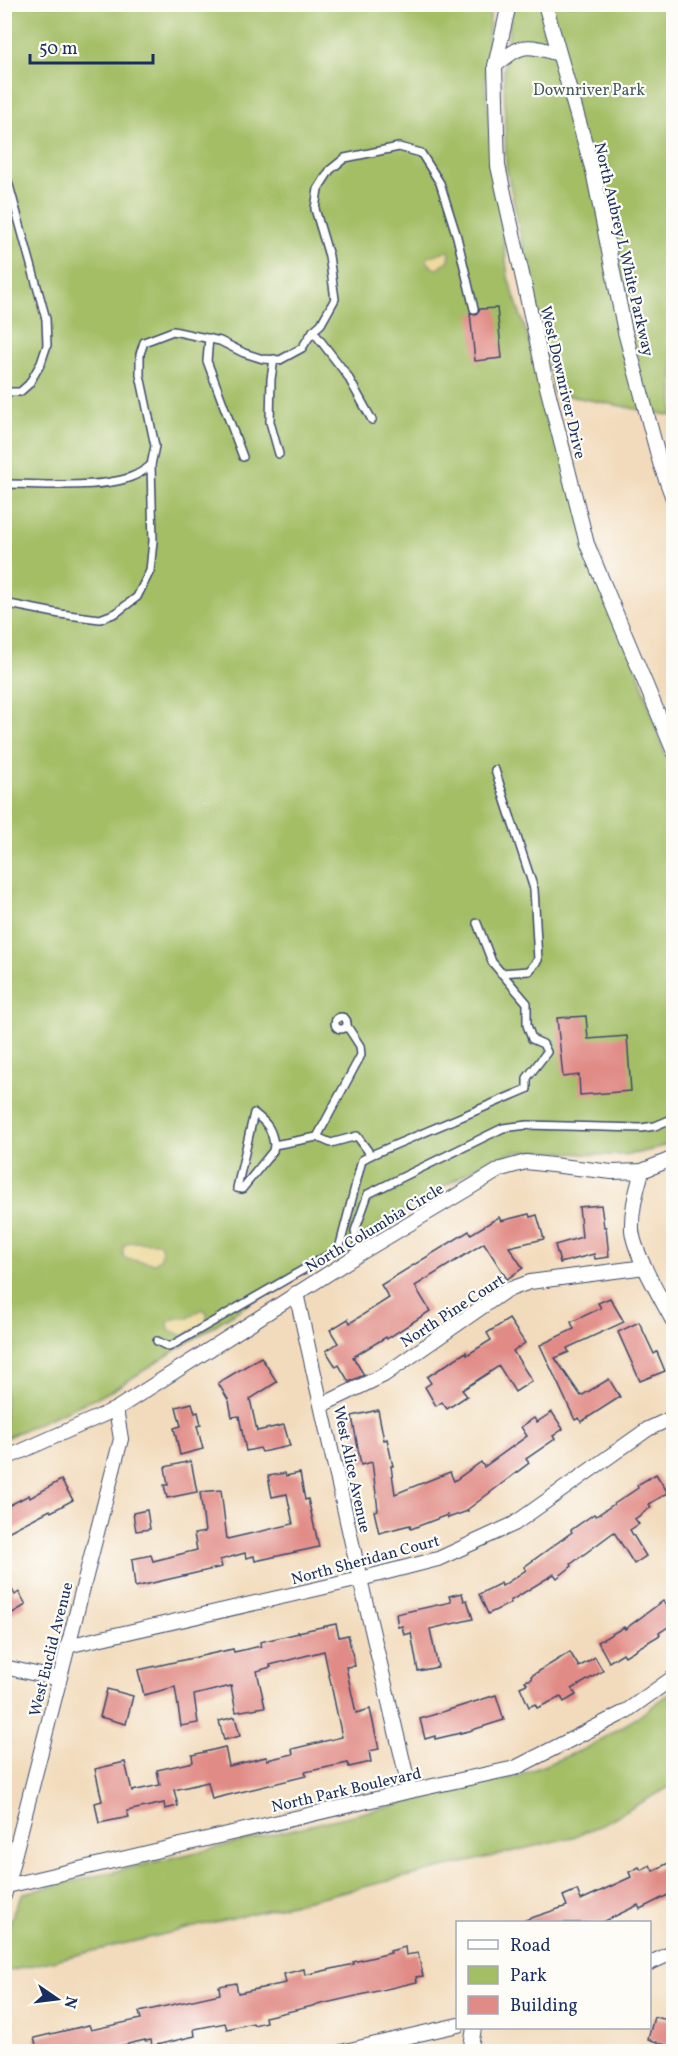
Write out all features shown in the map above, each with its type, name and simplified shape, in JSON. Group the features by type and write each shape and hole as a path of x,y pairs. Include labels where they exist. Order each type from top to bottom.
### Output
{"street":[{"name":"West Downriver Drive","path":"509,4 495,66 498,166 547,387 587,544 674,752"},
{"name":"North Aubrey L White Parkway","path":"544,4 592,171 625,332 660,462 674,501"},
{"path":"495,66 514,50 534,47 559,54"},
{"name":"North Columbia Circle","path":"4,1458 116,1409 296,1293 501,1169 526,1162 612,1172 642,1171 674,1158"},
{"path":"642,1171 634,1201 632,1232 645,1267 674,1323"},
{"name":"North Pine Court","path":"322,1406 384,1375 505,1291 530,1282 645,1267"},
{"name":"West Alice Avenue","path":"296,1293 410,1791"},
{"name":"West Euclid Avenue","path":"6,1891 121,1439 116,1409"},
{"name":"North Sheridan Court","path":"67,1646 438,1559 513,1524 648,1429 674,1417"},
{"path":"4,1667 59,1679"},
{"name":"North Park Boulevard","path":"6,1891 410,1791 515,1768 625,1712 674,1677"},
{"path":"651,1963 674,1952"},
{"path":"341,2052 456,2025"},
{"path":"470,2052 474,2029"}],"lane":[{"path":"4,603 100,619 116,613 137,597 150,571 153,541 151,465 154,446 140,375 140,354 144,342 173,331 220,341 244,353 280,360 302,348 313,331 321,324 334,299 329,256 315,208 318,189 330,170 345,158 399,147 421,153 440,183 457,237 474,309"},
{"path":"4,167 46,318 47,345 41,363 29,384 20,392 4,392"},
{"path":"313,331 347,375 372,420"},
{"path":"209,339 207,361 243,457"},
{"path":"274,359 270,423 279,454"},
{"path":"4,484 99,483 129,478 151,465"},
{"path":"495,770 534,889 538,927 538,960 529,970 501,973"},
{"path":"157,1341 169,1347 339,1249 362,1160 527,1089 527,1078 547,1052 543,1044 532,1039 528,1025 527,1003 492,962 477,923"},
{"path":"317,1137 361,1055 360,1046 347,1026"},
{"path":"254,1113 267,1122 272,1132 274,1145 273,1151 242,1189 237,1188 254,1113"},
{"path":"359,1254 355,1231 368,1194 502,1128 527,1125 641,1128 656,1126 674,1118"},
{"path":"274,1145 317,1137 331,1143 357,1136 370,1155"}],"green space":[{"path":"5,5 491,5 485,84 508,277 673,778 673,1141 655,1149 636,1153 597,1155 518,1152 483,1163 269,1291 113,1390 5,1438"},
{"name":"Downriver Park","path":"512,5 673,5 673,416 554,393 506,166 504,70"},
{"path":"673,1691 673,1785 599,1826 573,1837 5,1972 8,1931 14,1911 24,1893 518,1776 589,1747 638,1717"}],"sand":[{"path":"445,251 450,252 449,260 438,269 433,268 427,261 428,257"},
{"path":"131,1242 159,1243 162,1248 161,1258 154,1263 126,1259 123,1255 123,1246"},
{"path":"202,1309 207,1312 207,1322 184,1336 169,1330 168,1322 176,1318 188,1318"}],"building":[{"path":"497,308 502,358 475,361 470,313 476,314 480,309"},
{"path":"586,1016 588,1039 627,1036 631,1091 580,1095 579,1075 563,1077 557,1018"},
{"path":"601,1205 609,1257 595,1259 594,1254 560,1263 555,1245 582,1237 579,1207"},
{"path":"529,1214 530,1217 537,1215 544,1239 509,1247 523,1268 507,1279 484,1243 415,1286 430,1311 387,1339 386,1337 353,1357 364,1375 349,1382 339,1365 336,1367 326,1351 338,1343 330,1330 348,1319 350,1323 389,1298 381,1285 469,1231 471,1234 499,1217 501,1221"},
{"path":"610,1298 624,1322 567,1348 569,1352 555,1358 581,1396 609,1379 620,1397 581,1422 579,1418 575,1420 540,1345 574,1329 571,1322 601,1308 598,1303"},
{"path":"509,1319 525,1343 513,1351 532,1381 515,1392 499,1366 462,1390 467,1396 447,1409 442,1402 436,1406 425,1387 431,1383 427,1377 466,1352 467,1355 491,1340 487,1333"},
{"path":"639,1322 654,1354 657,1352 665,1371 640,1381 618,1332"},
{"path":"261,1357 277,1382 250,1399 257,1431 284,1425 290,1446 262,1452 260,1448 246,1451 239,1416 232,1417 229,1401 218,1383"},
{"path":"192,1403 195,1413 198,1412 201,1425 197,1426 203,1449 180,1455 174,1428 181,1426 176,1407"},
{"path":"378,1410 384,1440 387,1439 393,1466 391,1466 395,1494 450,1472 454,1481 481,1462 484,1467 527,1436 521,1427 534,1418 537,1422 552,1412 563,1429 553,1436 555,1439 526,1459 529,1463 468,1511 448,1518 447,1515 411,1529 410,1525 379,1533 374,1511 378,1510 372,1462 361,1465 352,1416"},
{"path":"191,1461 197,1492 167,1498 164,1485 168,1485 165,1467"},
{"path":"285,1473 286,1476 300,1473 305,1500 308,1499 319,1547 255,1561 254,1556 246,1558 245,1553 220,1560 222,1567 135,1587 132,1559 151,1555 153,1561 197,1550 194,1534 205,1532 200,1492 221,1490 227,1539 293,1524 287,1494 272,1497 268,1476"},
{"path":"656,1474 668,1493 649,1504 651,1507 635,1519 639,1524 630,1530 646,1556 634,1564 614,1532 571,1564 572,1566 557,1578 554,1574 510,1601 511,1603 488,1614 479,1594 501,1583 502,1586 526,1570 524,1567 572,1532 571,1530 594,1514 596,1516 638,1488 637,1485"},
{"path":"61,1480 73,1500 4,1534 4,1508 29,1495 30,1498"},
{"path":"147,1510 150,1529 136,1531 133,1513"},
{"path":"4,1575 15,1595 19,1592 26,1605 4,1618"},
{"path":"462,1593 464,1601 467,1600 473,1619 430,1629 438,1667 418,1671 411,1633 404,1635 402,1626 398,1627 396,1614 451,1602 449,1596"},
{"path":"663,1601 674,1616 674,1623 659,1633 660,1635 625,1656 623,1653 609,1662 598,1642 624,1627 625,1629"},
{"path":"336,1624 339,1637 348,1635 355,1666 346,1667 356,1713 370,1709 379,1749 369,1751 371,1762 349,1767 348,1763 305,1772 306,1776 212,1799 208,1782 174,1790 178,1806 165,1809 164,1803 127,1811 129,1817 99,1823 95,1803 102,1801 95,1769 125,1762 132,1791 160,1785 157,1770 193,1762 192,1755 225,1747 229,1766 266,1757 267,1760 293,1754 292,1749 342,1737 324,1651 270,1665 271,1667 257,1671 265,1707 236,1712 231,1686 194,1695 198,1723 181,1726 175,1687 144,1695 138,1670 233,1649 234,1652 261,1646 260,1642"},
{"path":"570,1652 579,1667 595,1657 603,1671 572,1689 576,1695 564,1702 561,1697 537,1708 535,1704 529,1707 520,1687 527,1684 525,1681 532,1679 531,1676"},
{"path":"107,1689 133,1696 126,1724 100,1717"},
{"path":"496,1695 504,1720 469,1731 425,1739 420,1719"},
{"path":"235,1717 240,1736 224,1740 219,1721"},
{"path":"674,1860 674,1892 640,1909 638,1905 605,1921 525,1921 567,1906 563,1896 577,1890 581,1900 631,1877 629,1872 639,1867 641,1870 650,1865 653,1871"},
{"path":"405,1947 406,1955 418,1953 423,1976 416,1977 417,1982 265,2017 266,2022 254,2025 253,2023 227,2029 225,2023 194,2029 195,2036 152,2046 151,2040 145,2040 94,2052 38,2052 34,2038 89,2025 91,2030 141,2019 139,2012 220,1994 219,1986 236,1983 238,1993 286,1983 284,1974 304,1969 305,1975 354,1964 353,1962 391,1953 390,1951"},
{"path":"654,2017 674,2021 674,2048 648,2039"}]}
